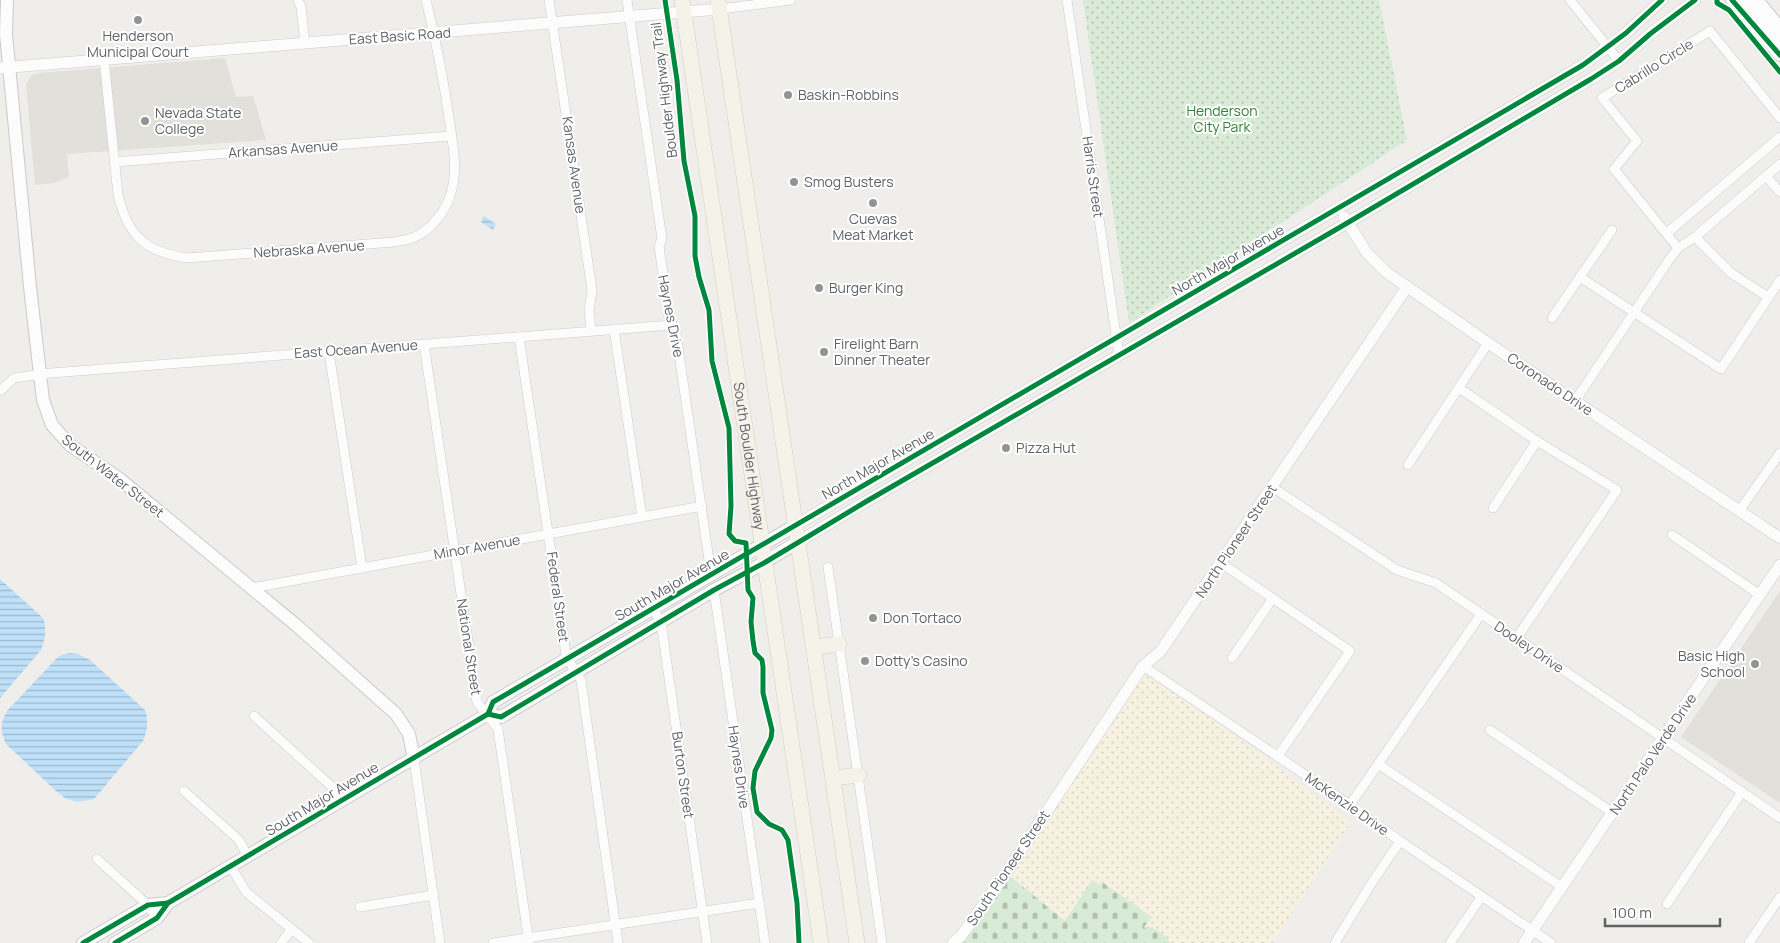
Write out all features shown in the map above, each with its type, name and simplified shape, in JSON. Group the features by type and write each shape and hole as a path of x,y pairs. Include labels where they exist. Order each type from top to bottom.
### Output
{"main road":[{"name":"South Water Street","path":"7,0 5,67 40,374 46,411 52,425 70,445 122,480 252,588 396,714 409,734 414,759"},
{"path":"1732,0 1780,55"},
{"path":"1745,0 1780,41"},
{"path":"1758,1 1780,28"},
{"path":"719,5 857,943"},
{"name":"South Boulder Highway","path":"683,6 821,943"},
{"name":"South Major Avenue","path":"115,943 157,918 168,903 488,714 493,702 796,525"},
{"name":"South Major Avenue","path":"488,714 501,717 798,542"},
{"path":"814,647 839,644"},
{"path":"833,778 859,775"},
{"name":"South Major Avenue","path":"90,941 148,905 168,903"}],"street":[{"path":"298,0 301,7 305,43"},
{"name":"Nebraska Avenue","path":"104,59 114,162 122,210 131,230 141,241 158,252 187,258 394,242 413,238 423,233 436,221 452,192 454,169 444,84 426,0"},
{"name":"Kansas Avenue","path":"549,0 592,290 591,331"},
{"name":"Haynes Drive","path":"627,0 662,239 659,246 669,317 676,333 711,574"},
{"name":"East Basic Road","path":"5,67 630,18 683,6 791,0"},
{"name":"Harris Street","path":"1067,0 1119,355"},
{"path":"1570,0 1619,61"},
{"name":"North Major Avenue","path":"796,525 1583,65 1608,47 1662,0"},
{"path":"1650,34 1681,0"},
{"name":"North Major Avenue","path":"798,542 1347,223 1619,61 1650,34 1695,0"},
{"name":"Cabrillo Circle","path":"1678,248 1614,169 1637,141 1602,98 1710,32 1780,118"},
{"name":"Arkansas Avenue","path":"114,162 451,136"},
{"path":"1667,233 1780,137"},
{"path":"1423,159 1429,174"},
{"path":"1575,401 1678,248 1695,237 1780,164"},
{"path":"1767,177 1780,192"},
{"name":"Coronado Drive","path":"1339,209 1367,253 1386,272 1488,343 1780,538"},
{"path":"1552,318 1612,230"},
{"path":"1695,237 1731,273 1768,297"},
{"path":"1580,277 1720,369 1780,280"},
{"name":"North Pioneer Street","path":"1059,791 1143,666 1160,652 1407,287"},
{"path":"1198,291 1206,304"},
{"path":"1188,297 1196,310"},
{"name":"East Ocean Avenue","path":"0,391 14,378 40,374 672,325"},
{"path":"614,329 642,517"},
{"name":"Federal Street","path":"519,337 568,658 581,680 618,943"},
{"path":"1408,465 1488,343"},
{"name":"National Street","path":"424,344 477,702 498,729 529,940"},
{"path":"329,352 362,568"},
{"path":"1048,378 1056,392"},
{"path":"1459,388 1537,441 1616,490 1516,638"},
{"path":"968,425 975,439"},
{"path":"1493,508 1537,441"},
{"path":"1739,511 1780,453"},
{"name":"Dooley Drive","path":"1272,487 1397,570 1436,583 1780,818"},
{"name":"Minor Avenue","path":"252,588 702,506"},
{"path":"1672,535 1760,595"},
{"path":"1221,563 1350,650 1278,756"},
{"name":"North Palo Verde Drive","path":"1524,943 1780,565"},
{"path":"828,567 882,943"},
{"name":"Haynes Drive","path":"714,590 765,943"},
{"path":"1232,658 1273,598"},
{"name":"Burton Street","path":"653,609 661,622 707,943"},
{"path":"1350,805 1481,614"},
{"name":"McKenzie Drive","path":"1143,666 1551,943"},
{"path":"254,716 331,786 339,802"},
{"path":"1490,730 1613,813"},
{"path":"414,759 440,943"},
{"path":"1378,764 1562,888"},
{"path":"184,791 239,840 248,857"},
{"name":"South Pioneer Street","path":"953,943 961,936 1006,873 1059,791"},
{"path":"1667,904 1742,792"},
{"path":"1335,943 1400,841"},
{"path":"97,859 148,905 157,918"},
{"path":"230,867 246,892 309,943"},
{"path":"360,907 434,895"},
{"path":"1450,943 1482,896"},
{"path":"1749,943 1780,897"},
{"path":"492,943 529,940 615,925 759,904"},
{"path":"281,943 292,930"}],"shaded area":[{"name":"Nevada State College","path":"225,58 236,97 253,96 266,140 67,154 69,177 54,183 35,185 26,84 32,75"},
{"name":"Basic High School","path":"1780,591 1780,803 1681,737"}],"green space":[{"name":"Henderson City Park","path":"1083,0 1379,0 1407,140 1129,323"},
{"path":"1006,873 1065,921 1092,880 1100,885 1102,882 1152,917 1144,927 1147,929 1152,927 1165,936 1170,943 953,943"}],"sand":[{"path":"1143,666 1351,822 1273,943 1170,943 1165,936 1144,927 1151,917 1102,882 1100,885 1092,881 1065,921 1006,873"}],"water":[{"path":"484,216 496,224 493,230 481,222"},
{"path":"0,579 43,618 45,630 41,650 0,698"},
{"path":"78,654 90,660 145,710 147,722 143,741 94,799 77,802 65,798 56,791 6,744 2,727 7,711 56,659 61,655"}],"cycle path":[{"name":"Boulder Highway Trail","path":"665,0 677,80 684,161 695,216 695,256 709,310 712,361 729,428 731,506 729,534 735,541 746,543 748,590 753,598 751,622 753,641 755,653 762,660 763,693 772,730 771,738 755,771 753,788 757,812 769,824 782,830 788,840 797,903 799,943"},
{"path":"115,943 157,918 168,903 488,714 493,702 1583,65 1626,33 1662,0"},
{"path":"488,714 501,717 714,590 764,563 1591,79 1619,61 1650,34 1695,0"},
{"path":"1717,0 1717,3 1729,10 1780,72"},
{"path":"1732,0 1780,55"},
{"path":"83,943 148,905 168,903"}],"place":[{"name":"Henderson Municipal Court","path":"138,20"},
{"name":"Baskin-Robbins","path":"788,95"},
{"name":"Nevada State College","path":"145,121"},
{"name":"Smog Busters","path":"794,182"},
{"name":"Cuevas Meat Market","path":"873,203"},
{"name":"Burger King","path":"819,288"},
{"name":"Firelight Barn Dinner Theater","path":"824,352"},
{"name":"Pizza Hut","path":"1006,448"},
{"name":"Don Tortaco","path":"873,618"},
{"name":"Dotty's Casino","path":"865,661"},
{"name":"Basic High School","path":"1755,664"}]}
